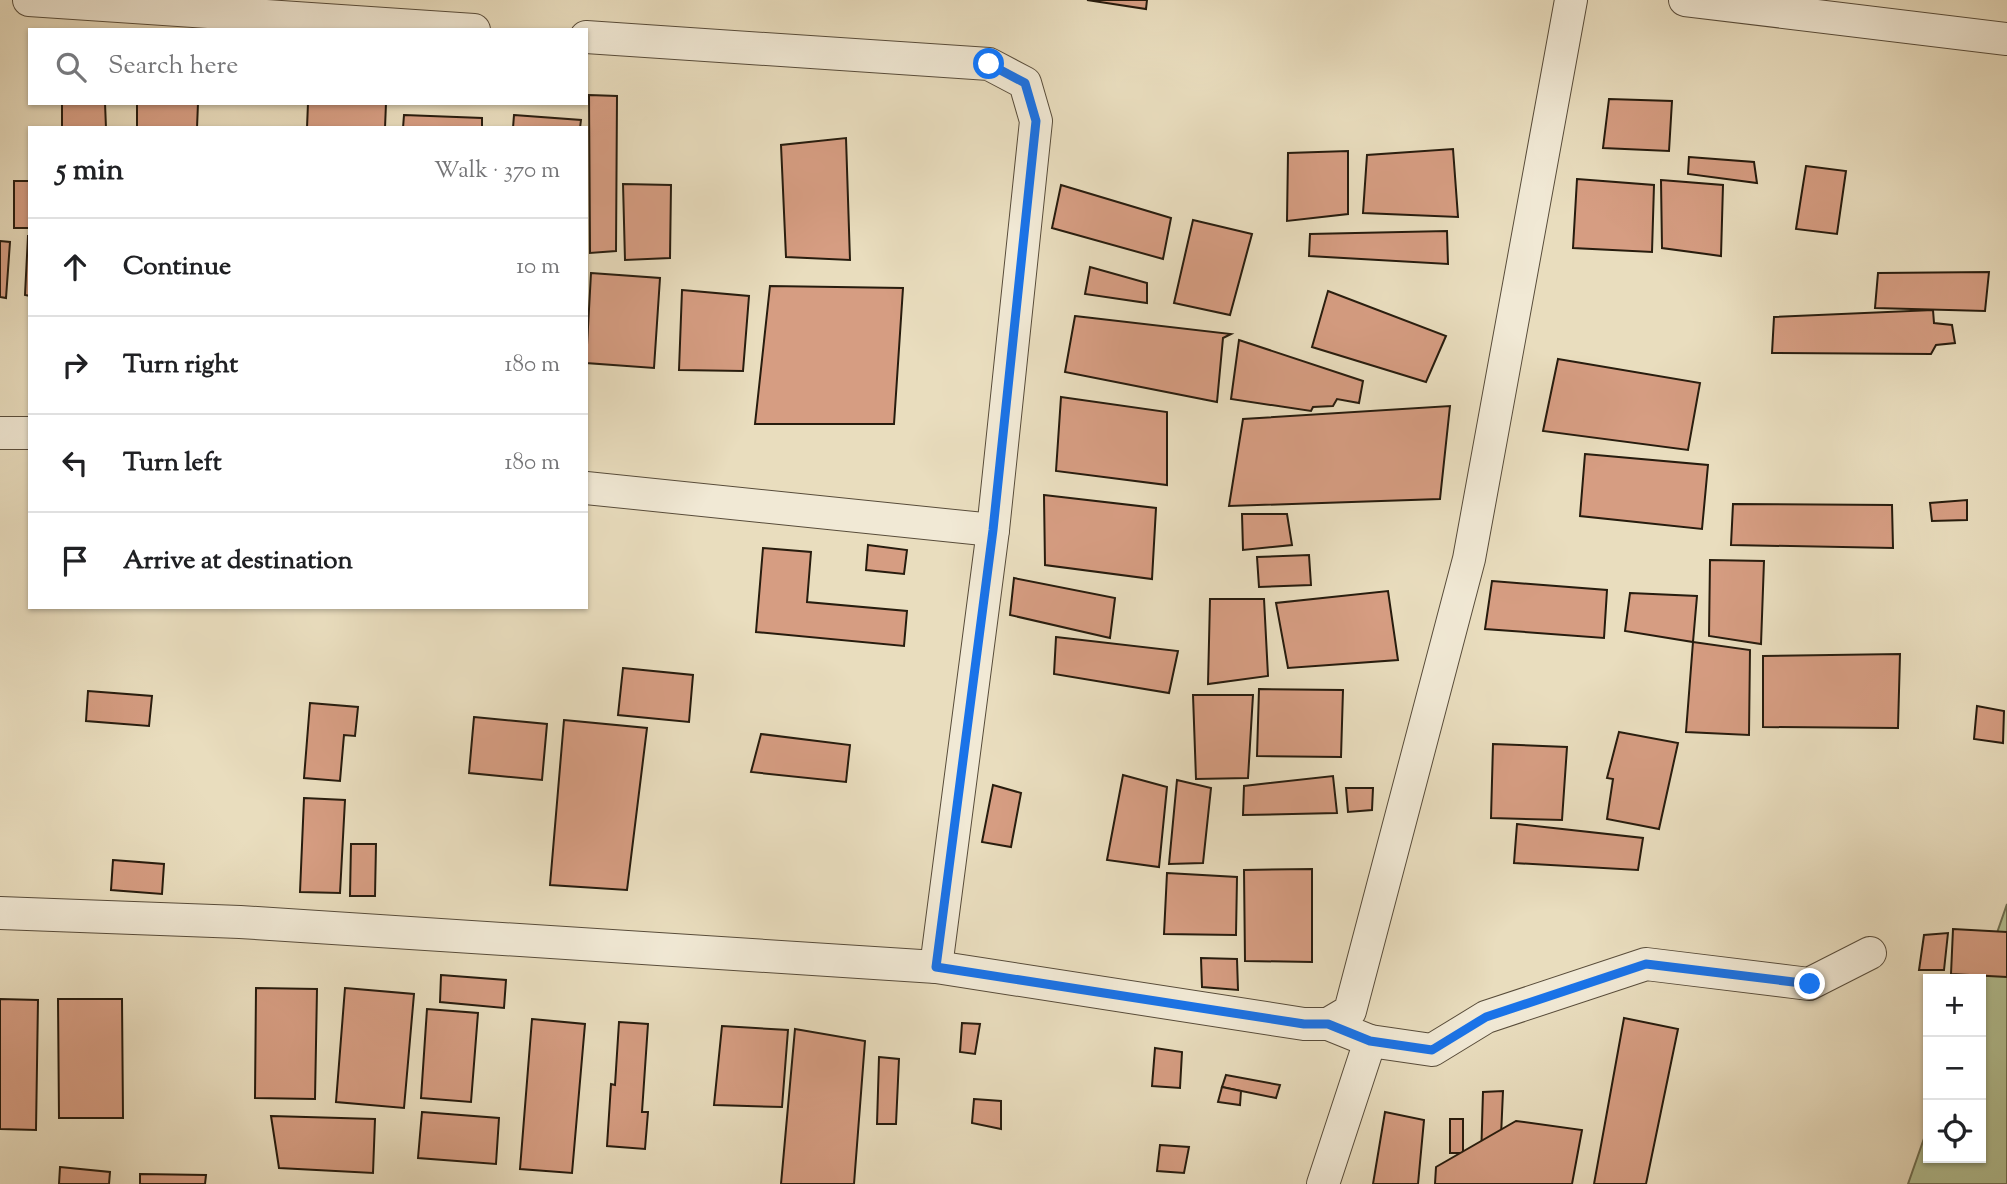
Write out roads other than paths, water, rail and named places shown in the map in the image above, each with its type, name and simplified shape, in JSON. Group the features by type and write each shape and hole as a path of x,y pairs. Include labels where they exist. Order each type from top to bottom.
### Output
{"street":[{"path":"29,0 444,28"},
{"path":"1328,1024 1350,1011 1469,559 1570,0"},
{"path":"1685,0 2007,39"},
{"path":"588,37 989,64 1025,83 1036,121 993,530 936,967"},
{"path":"0,433 28,433"},
{"path":"588,488 993,530"},
{"path":"0,913 240,922 936,967 1304,1024 1328,1024 1370,1041 1432,1050 1486,1017 1646,964 1810,984 1870,953"},
{"path":"1323,1184 1370,1041"}]}
